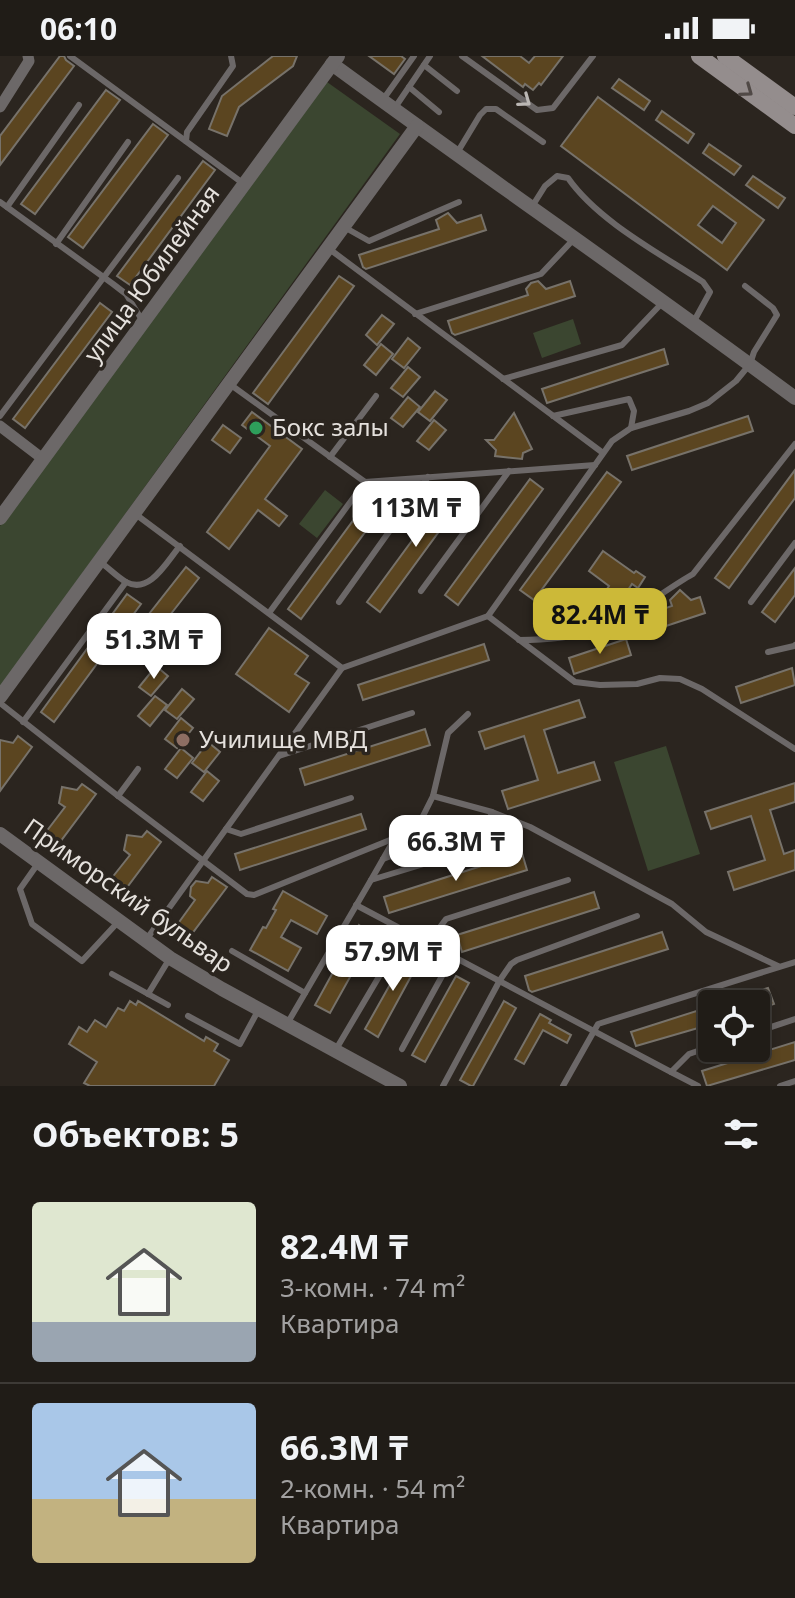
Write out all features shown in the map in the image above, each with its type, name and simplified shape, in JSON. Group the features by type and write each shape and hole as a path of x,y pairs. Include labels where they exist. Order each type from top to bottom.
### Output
{"main road":[{"path":"699,56 795,126"},
{"path":"725,56 795,107"}],"street":[{"path":"0,107 29,61 28,56"},
{"path":"335,60 388,105 795,398"},
{"name":"улица Юбилейная","path":"0,518 335,60"},
{"path":"0,697 417,126"},
{"path":"0,426 43,459"},
{"name":"Приморский бульвар","path":"0,834 170,958 400,1086"}],"lane":[{"path":"70,56 245,185"},
{"path":"186,141 187,132 233,66 231,56"},
{"path":"388,105 414,56"},
{"path":"388,105 409,87 430,56"},
{"path":"462,56 537,110 553,108 593,56"},
{"path":"424,65 457,91"},
{"path":"409,87 439,112"},
{"path":"7,207 79,105"},
{"path":"456,154 486,109 496,109 543,142"},
{"path":"56,244 128,142"},
{"path":"531,208 545,186 557,176 568,178 580,195 604,216 703,282 710,292 693,323"},
{"path":"0,416 178,178"},
{"path":"0,202 126,294 144,323"},
{"path":"344,227 369,241 459,202"},
{"path":"415,314 541,274 576,238"},
{"path":"328,248 603,453"},
{"path":"146,940 342,668 488,616 612,441 631,428 708,403 736,381 750,364 777,315 773,308 745,286"},
{"path":"503,379 622,345 664,301"},
{"path":"229,384 365,482 595,465"},
{"path":"330,457 376,396"},
{"path":"553,416 629,399 634,411 631,428"},
{"path":"519,640 541,640 595,631 693,574 795,444"},
{"path":"421,591 509,471"},
{"path":"339,602 428,477"},
{"path":"269,613 365,482"},
{"path":"134,513 342,668"},
{"path":"751,602 795,543"},
{"path":"99,561 126,582 143,585 180,546"},
{"path":"23,722 126,582"},
{"path":"488,616 575,682 637,684 660,678 680,679 702,689 795,749"},
{"path":"768,652 795,645"},
{"path":"0,703 247,894 254,895 411,830 422,818 433,796 448,733 468,714"},
{"path":"279,756 412,713"},
{"path":"118,796 138,769"},
{"path":"433,796 492,812 530,827 672,904 706,932 778,966"},
{"path":"226,829 241,834 351,798"},
{"path":"383,859 462,830 486,828 492,812"},
{"path":"287,1024 395,838"},
{"path":"371,880 493,843"},
{"path":"39,862 20,889 32,924 82,961 119,921"},
{"path":"428,943 446,919 568,880"},
{"path":"356,905 698,1086"},
{"path":"443,1086 511,964 637,916"},
{"path":"335,1051 406,931"},
{"path":"232,951 305,993"},
{"path":"402,1049 453,956"},
{"path":"148,994 170,958"},
{"path":"563,1086 598,1024 795,962"},
{"path":"112,974 168,1005"},
{"path":"188,1016 240,1044 259,1009"},
{"path":"770,1027 795,1019"},
{"path":"671,1072 689,1054 698,1051"},
{"path":"780,1086 795,1081"}],"green space":[{"path":"327,82 400,134 0,687 0,526"},
{"path":"573,319 581,344 542,358 533,333"},
{"path":"325,490 343,504 317,538 299,524"},
{"path":"666,746 700,854 648,871 614,762"}],"building":[{"path":"60,56 74,66 0,165 0,136"},
{"path":"273,56 297,56 293,66 239,107 227,136 209,129 222,96"},
{"path":"369,56 401,56 405,59 394,74"},
{"path":"482,56 520,56 529,63 535,56 563,56 541,85 539,83 533,90 525,84 523,87"},
{"path":"619,79 650,101 644,110 612,88"},
{"path":"106,90 120,100 35,214 21,204"},
{"path":"598,97 764,220 727,270 561,146","holes":["713,206 736,223 722,243 698,225"]},
{"path":"662,111 694,134 688,143 656,120"},
{"path":"153,124 168,135 83,248 68,237"},
{"path":"709,144 741,166 734,175 703,153"},
{"path":"203,161 215,170 130,285 117,276"},
{"path":"753,176 785,198 778,208 746,185"},
{"path":"448,213 457,223 481,215 486,230 366,269 363,267 359,255 439,229 436,220"},
{"path":"339,276 354,286 268,404 253,393"},
{"path":"538,281 546,289 570,281 575,296 455,335 452,333 448,321 528,295 526,289"},
{"path":"100,303 112,312 25,428 13,419"},
{"path":"382,315 394,324 377,345 366,335"},
{"path":"408,338 420,348 404,368 392,359"},
{"path":"381,344 393,354 376,375 364,365"},
{"path":"664,349 668,364 547,403 542,389"},
{"path":"408,367 420,377 403,397 391,388"},
{"path":"435,391 447,400 430,421 418,412"},
{"path":"408,397 420,407 403,427 391,418"},
{"path":"252,412 302,449 265,499 287,516 279,526 258,510 229,549 207,532 270,446 242,425"},
{"path":"514,413 532,449 523,453 522,459 495,456 496,450 486,440 494,440"},
{"path":"748,416 753,431 632,470 627,456"},
{"path":"434,420 446,430 429,450 417,441"},
{"path":"223,425 241,438 230,453 212,440"},
{"path":"795,470 795,498 729,588 715,578"},
{"path":"607,472 621,482 534,600 520,590"},
{"path":"530,479 543,489 458,605 445,595"},
{"path":"452,486 465,496 380,612 367,602"},
{"path":"374,492 388,501 301,619 288,609"},
{"path":"603,551 645,577 638,588 632,584 618,605 603,595 609,586 589,571"},
{"path":"186,567 199,578 163,624 149,614"},
{"path":"795,568 795,595 775,622 762,612"},
{"path":"680,590 691,600 700,597 705,613 648,632 643,616 672,606 670,600"},
{"path":"127,594 141,604 54,722 41,712"},
{"path":"269,628 308,656 295,674 309,683 289,712 236,674"},
{"path":"626,639 631,655 574,674 569,658"},
{"path":"484,644 489,660 363,700 358,685"},
{"path":"156,666 168,676 151,696 139,687"},
{"path":"792,668 795,685 741,703 736,687"},
{"path":"182,689 194,699 177,719 165,710"},
{"path":"155,696 167,705 150,726 138,716"},
{"path":"579,700 585,717 544,730 558,773 594,762 600,780 508,809 502,791 538,780 524,736 485,749 479,732"},
{"path":"181,718 193,728 177,748 165,739"},
{"path":"425,729 430,745 305,785 300,769"},
{"path":"18,736 32,747 0,791 0,740 13,743"},
{"path":"208,742 220,752 204,772 192,763"},
{"path":"181,748 193,758 177,778 165,769"},
{"path":"207,771 219,781 203,801 191,792"},
{"path":"795,783 795,802 770,810 784,854 795,850 795,870 734,890 728,872 765,860 751,816 711,829 705,812"},
{"path":"82,784 96,794 60,842 46,832 65,807 59,803 62,787 77,790"},
{"path":"361,814 366,829 240,870 235,854"},
{"path":"147,831 161,842 125,890 111,879 130,855 124,850 127,835 142,837"},
{"path":"522,853 527,870 389,913 384,897"},
{"path":"212,877 227,887 191,935 177,925 195,900 190,896 191,887 196,881 208,883"},
{"path":"283,891 327,916 317,934 291,920 281,937 301,948 288,971 250,950 263,927 266,928"},
{"path":"594,892 599,908 462,952 457,935"},
{"path":"359,925 374,934 330,1013 315,1005"},
{"path":"662,932 668,949 532,992 529,990 525,976"},
{"path":"410,949 422,956 378,1037 365,1029"},
{"path":"456,976 469,983 425,1062 412,1055"},
{"path":"130,1001 136,1005 138,1001 204,1041 206,1037 218,1044 214,1051 229,1060 214,1086 90,1086 84,1083 97,1062 69,1044 79,1027 87,1032 95,1020 106,1027 118,1008 124,1011"},
{"path":"504,1001 516,1008 471,1086 460,1080"},
{"path":"698,1010 698,1028 636,1046 631,1032"},
{"path":"540,1014 551,1020 549,1023 571,1035 567,1043 543,1030 524,1064 515,1059"},
{"path":"795,1042 795,1060 707,1086 702,1071 731,1062 770,1062 770,1050"}],"place":[{"name":"Бокс залы","path":"256,428"},
{"name":"Училище МВД","path":"183,740"}]}
